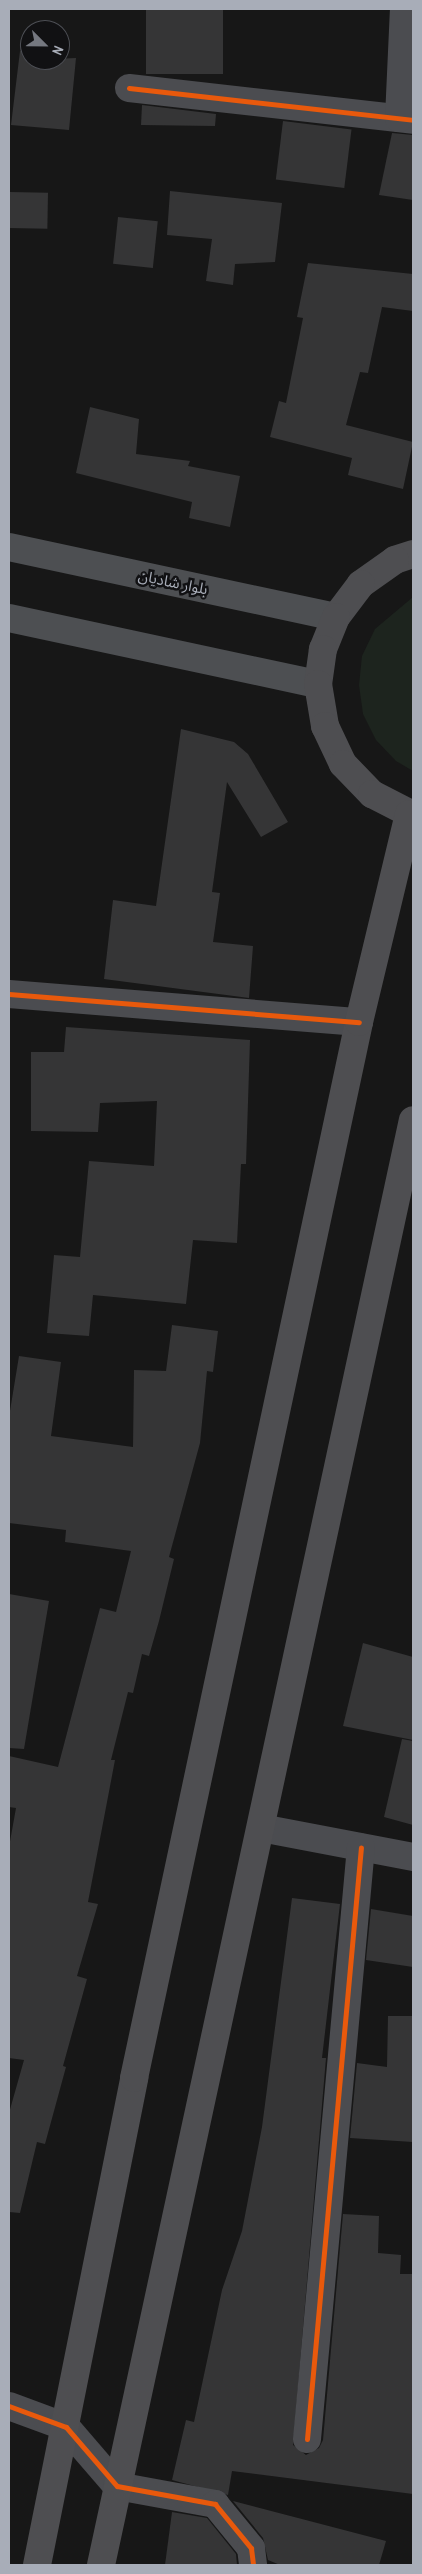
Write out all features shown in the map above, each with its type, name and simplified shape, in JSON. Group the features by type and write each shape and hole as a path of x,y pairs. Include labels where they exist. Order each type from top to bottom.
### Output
{"highway":[{"path":"37,2565 134,2078 359,1022 411,815 372,794 343,764 324,726 318,684 323,649 336,616 362,584 395,560 413,554"},
{"path":"101,2565 413,1120"}],"main road":[{"name":"بلوار شادیان","path":"9,548 336,616"},
{"path":"9,618 318,684"}],"street":[{"path":"129,88 406,119 404,9"},
{"path":"9,994 359,1022"},
{"path":"261,1828 413,1857"},
{"path":"307,2439 361,1847"},
{"path":"9,2406 66,2427 117,2486 216,2504 251,2548 254,2565"}],"shaded area":[{"path":"413,597 413,771 396,761 376,740 363,714 359,685 362,656 375,629"}],"building":[{"path":"146,9 223,9 223,74 146,74"},
{"path":"20,51 20,70 70,70 70,58 76,58 69,130 11,125"},
{"path":"142,105 216,114 215,126 141,125"},
{"path":"283,121 351,129 344,188 276,180"},
{"path":"392,133 413,135 413,200 379,195"},
{"path":"170,191 282,203 275,262 235,264 233,285 206,281 212,239 167,235"},
{"path":"9,192 48,193 47,229 9,228"},
{"path":"118,217 158,221 153,268 113,264"},
{"path":"308,263 413,274 413,311 382,307 368,373 360,372 346,425 413,442 403,489 348,475 352,458 270,437 279,401 286,403 303,318 297,317"},
{"path":"90,407 139,419 136,454 190,461 188,466 240,476 230,527 189,518 192,502 76,473"},
{"path":"181,729 234,742 248,754 288,822 261,837 227,782 212,892 220,893 213,942 253,946 249,998 104,979 113,900 156,906"},
{"path":"66,1027 250,1040 246,1164 241,1164 237,1243 193,1240 186,1304 93,1295 89,1336 47,1333 54,1255 80,1257 89,1161 154,1166 157,1101 100,1103 98,1132 31,1131 31,1052 64,1052"},
{"path":"172,1325 218,1331 213,1372 207,1371 200,1443 169,1557 174,1559 159,1621 149,1656 142,1654 133,1693 128,1692 111,1760 115,1760 88,1902 98,1904 77,1976 87,1979 63,2066 66,2067 45,2144 37,2142 20,2213 9,2212 9,2113 24,2060 9,2058 9,1847 16,1808 9,1807 9,1756 58,1767 100,1608 116,1612 131,1551 65,1542 66,1530 9,1523 9,1417 19,1356 61,1362 51,1436 133,1447 134,1370 166,1371"},
{"path":"9,1594 49,1601 24,1749 9,1748"},
{"path":"363,1643 413,1657 413,1740 343,1726"},
{"path":"402,1739 413,1741 413,1825 384,1817"},
{"path":"292,1898 340,1904 322,2058 326,2058 293,2445 306,2455 319,2448 323,2440 343,2214 379,2216 378,2253 401,2255 400,2274 413,2274 413,2494 232,2471 228,2495 172,2480 186,2420 194,2422 222,2290 242,2231 262,2127"},
{"path":"371,1909 413,1916 413,1967 366,1960"},
{"path":"388,2016 413,2016 413,2142 350,2138 357,2063 387,2067"},
{"path":"233,2501 386,2541 379,2565 280,2565 268,2560 263,2538"},
{"path":"172,2512 207,2518 236,2554 237,2565 165,2565"}],"cycle path":[{"path":"129,88 413,120"},
{"path":"9,994 359,1022"},
{"path":"307,2439 361,1847"},
{"path":"9,2406 66,2427 117,2486 215,2504 251,2548 253,2565"}]}
